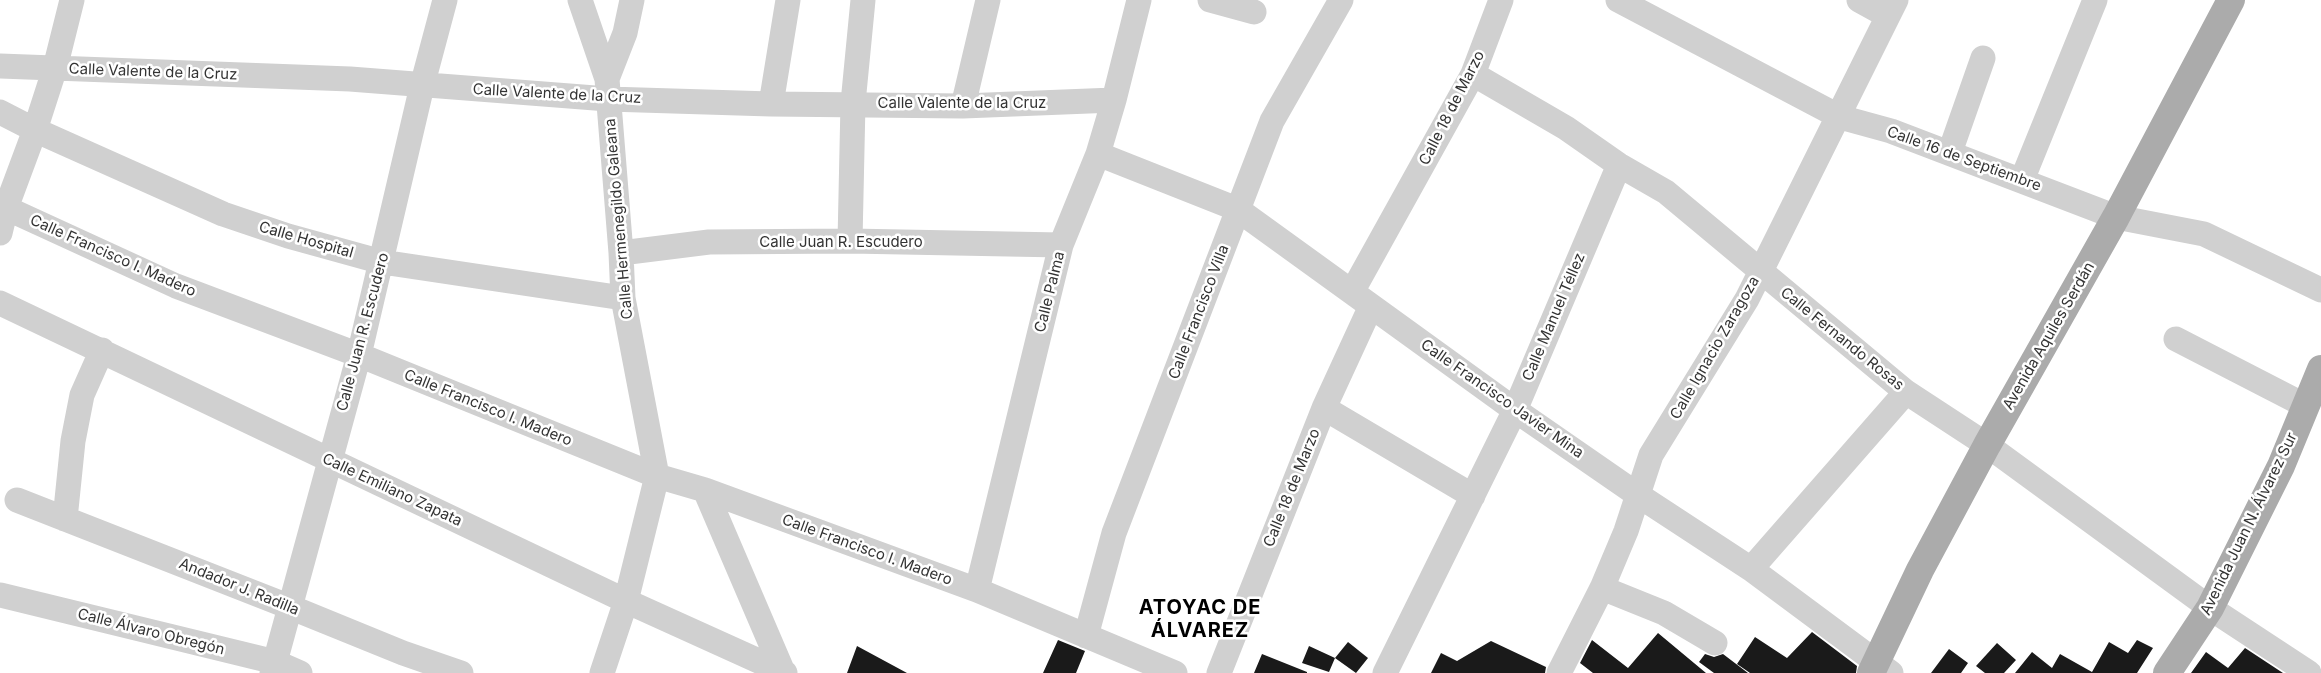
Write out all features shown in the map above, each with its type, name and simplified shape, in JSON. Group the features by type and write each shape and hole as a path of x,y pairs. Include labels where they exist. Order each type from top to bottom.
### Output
{"main road":[{"name":"Avenida Aquiles Serdán","path":"1880,669 1920,570 1987,445 2116,217 2231,0"},
{"name":"Avenida Juan N. Álvarez Sur","path":"2167,673 2210,608 2281,466 2321,369"}],"street":[{"path":"0,233 6,208 35,130 72,0"},
{"name":"Calle Juan R. Escudero","path":"273,668 359,355 422,86 445,0"},
{"name":"Calle Hermenegildo Galeana","path":"580,0 607,89 621,253 622,298 657,476 626,601 602,673"},
{"path":"607,89 625,33 632,0"},
{"path":"771,104 788,0"},
{"path":"850,241 853,104 863,0"},
{"path":"963,106 988,0"},
{"name":"Calle Palma","path":"977,590 1061,246 1098,154 1114,100 1139,0"},
{"path":"1210,0 1254,12"},
{"name":"Calle Francisco Villa","path":"1086,636 1114,533 1237,209 1272,122 1341,0"},
{"name":"Calle 18 de Marzo","path":"1219,673 1324,408 1361,299 1473,74 1501,0"},
{"name":"Calle 16 de Septiembre","path":"1618,0 1840,117 1891,131 1950,152 2116,217 2204,234 2321,290"},
{"path":"1859,0 1892,8"},
{"path":"2022,180 2095,0"},
{"name":"Calle Ignacio Zaragoza","path":"1559,673 1602,588 1638,495 1651,455 1747,299 1840,117 1892,8"},
{"path":"1950,152 1983,58"},
{"name":"Calle Valente de la Cruz","path":"0,66 350,79 422,86 607,89 771,104 963,106 1114,100"},
{"name":"Calle Fernando Rosas","path":"1473,74 1566,128 1619,164 1666,192 1906,392 1987,445 2210,608 2309,673"},
{"name":"Calle Hospital","path":"0,112 35,130 223,214 288,236 382,262 622,298"},
{"name":"Calle Francisco Javier Mina","path":"1098,154 1237,209 1515,410 1638,495 1751,569 1880,669"},
{"name":"Calle Manuel Téllez","path":"1385,673 1515,410 1619,164"},
{"name":"Calle Francisco I. Madero","path":"6,208 176,286 359,355 657,476 705,490 977,590 1175,673"},
{"name":"Calle Juan R. Escudero","path":"621,253 709,242 850,241 1061,246"},
{"name":"Calle Emiliano Zapata","path":"0,302 626,601 784,672"},
{"path":"2176,339 2306,406"},
{"path":"65,519 73,442 82,395 102,350"},
{"path":"1751,569 1906,392"},
{"path":"1324,408 1473,496"},
{"path":"705,490 784,672"},
{"name":"Andador J. Radilla","path":"16,500 290,606 403,653 461,673"},
{"path":"1602,588 1664,613 1715,643"},
{"name":"Calle Álvaro Obregón","path":"0,595 273,668 300,673"}],"building":[{"path":"1812,632 1857,666 1856,673 1750,673 1737,664 1755,637 1787,658"},
{"path":"1658,633 1706,673 1593,673 1580,663 1592,640 1628,668"},
{"path":"1058,640 1085,651 1076,673 1043,673"},
{"path":"2137,640 2153,648 2137,673 2015,673 2032,652 2052,668 2060,654 2092,672 2109,642 2128,653"},
{"path":"1491,641 1546,667 1545,673 1431,673 1441,653 1457,661"},
{"path":"1348,642 1368,658 1356,673 1335,658"},
{"path":"1997,643 2016,660 2004,673 1985,673 1976,666"},
{"path":"857,646 907,673 847,673"},
{"path":"1309,646 1335,658 1329,672 1302,663"},
{"path":"2245,648 2283,673 2191,673 2206,652 2228,668"},
{"path":"1949,649 1968,663 1961,673 1931,673"},
{"path":"1262,654 1307,672 1307,673 1254,673"},
{"path":"1705,654 1714,657 1723,654 1748,673 1714,673 1699,662"}],"district":[{"name":"ATOYAC DE ÁLVAREZ","path":"1200,620"}]}
